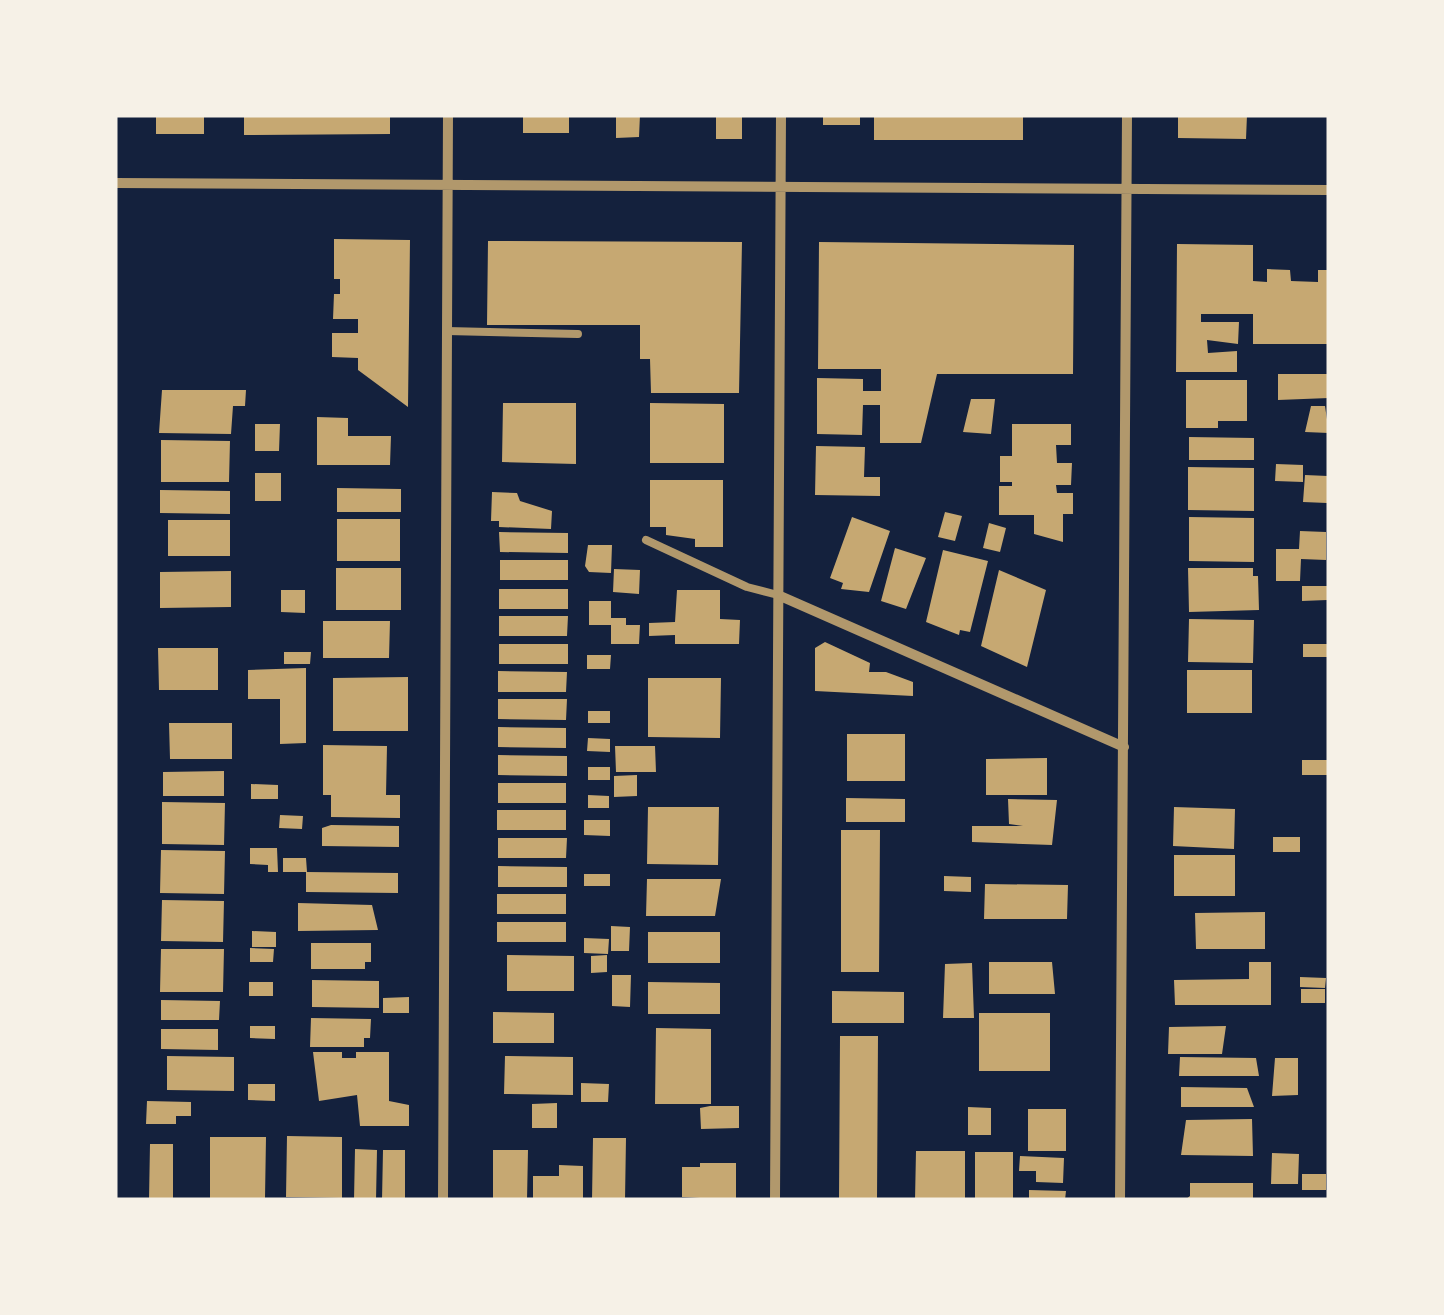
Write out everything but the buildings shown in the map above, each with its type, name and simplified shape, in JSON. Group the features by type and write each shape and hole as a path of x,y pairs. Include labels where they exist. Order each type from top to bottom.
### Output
{"street":[{"path":"442,1200 448,115"},
{"path":"775,1200 781,115"},
{"path":"1120,1200 1126,115"},
{"path":"115,183 1329,190"},
{"path":"778,595 1124,747"}],"lane":[{"path":"447,332 578,334"},
{"path":"646,540 747,587 778,595"}]}
